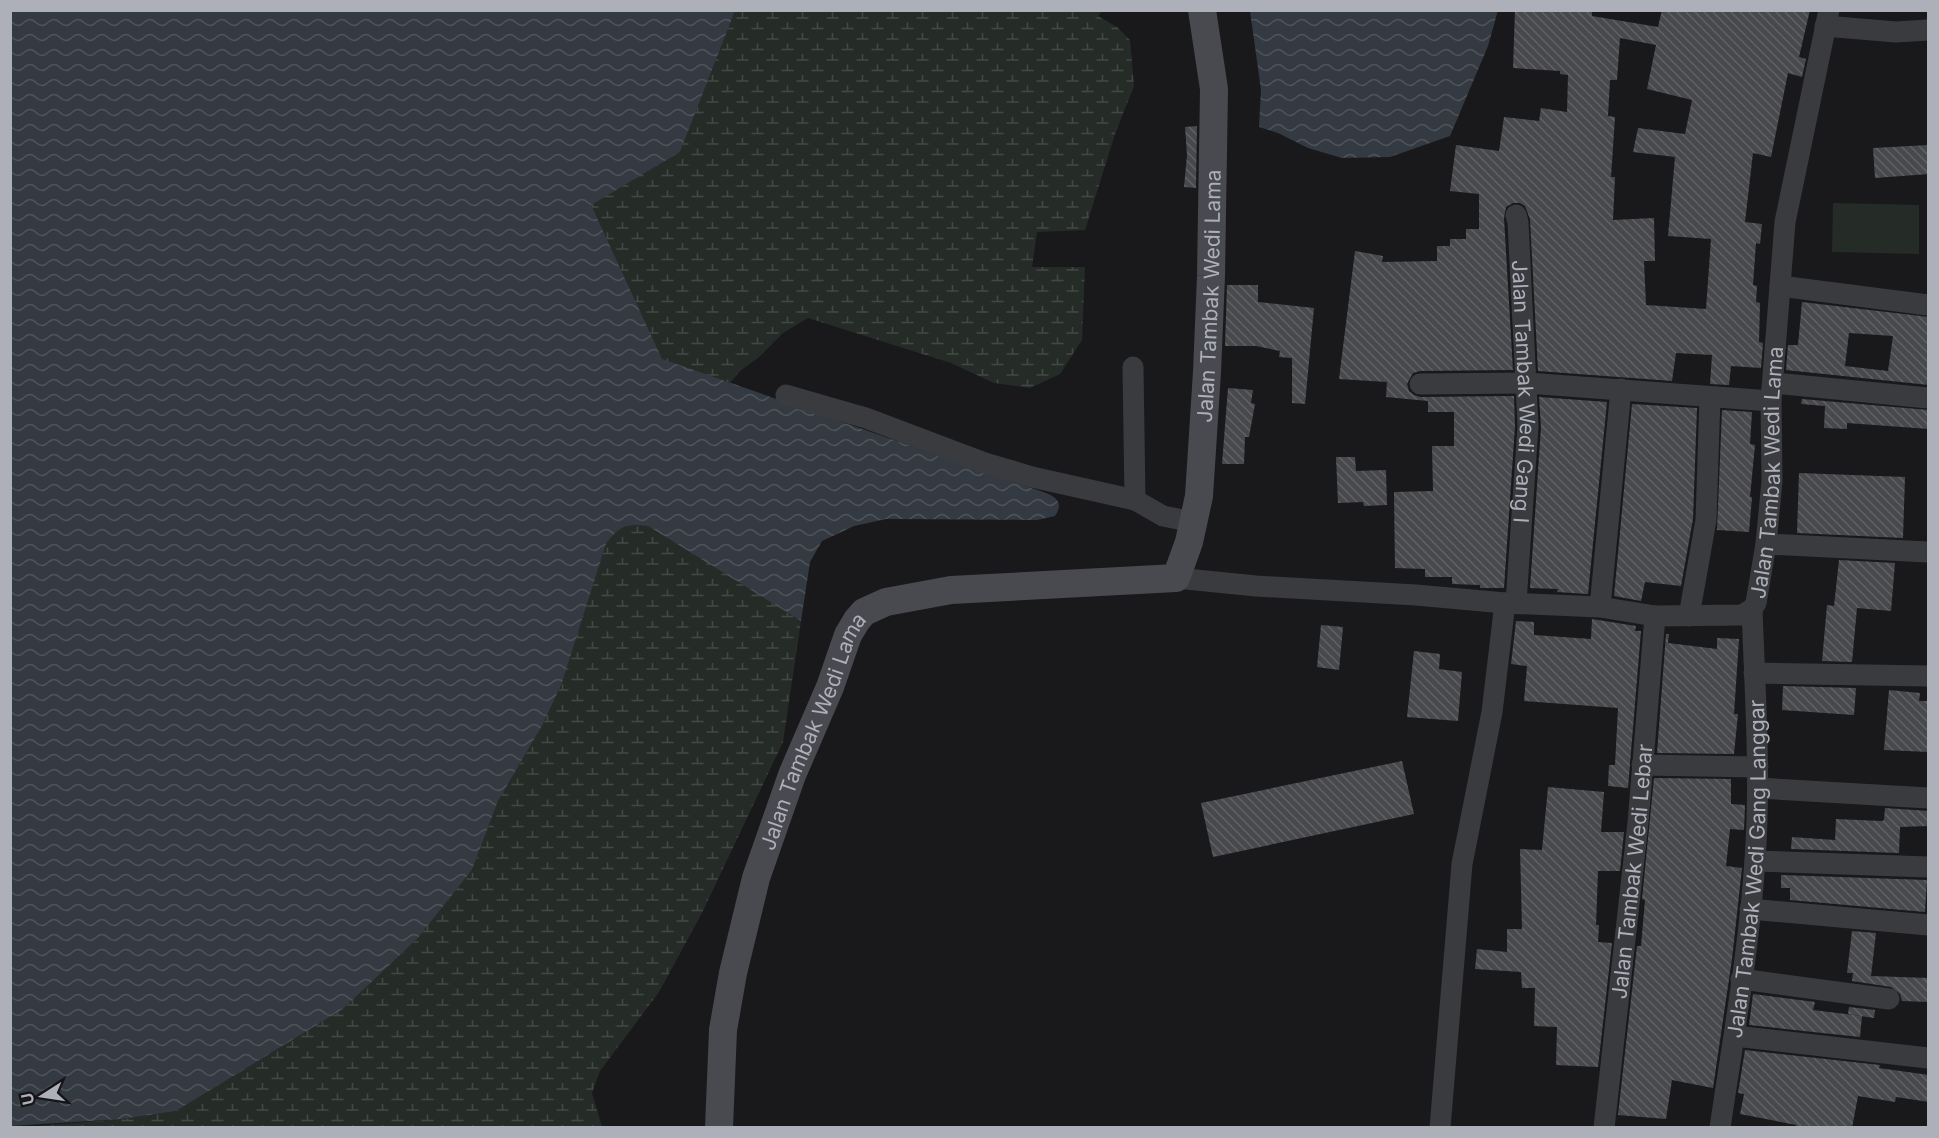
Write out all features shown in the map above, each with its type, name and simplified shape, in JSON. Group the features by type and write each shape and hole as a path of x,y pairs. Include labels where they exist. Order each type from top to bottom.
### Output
{"street":[{"name":"Jalan Tambak Wedi Lama","path":"1176,578 1199,496 1211,276 1214,89 1202,10"},
{"name":"Jalan Tambak Wedi Lama","path":"719,1128 724,1019 756,878 792,775 830,687 848,635 864,612 886,602 951,590 1176,578 1510,603 1600,607 1655,616 1742,615 1752,609 1756,603 1766,544 1772,481 1773,392 1785,222 1827,18"},
{"path":"1827,18 1896,32 1929,30"},
{"name":"Jalan Tambak Wedi Gang I","path":"1440,1128 1462,864 1492,711 1510,603 1528,426 1516,216"},
{"path":"1780,286 1929,305"},
{"path":"1133,368 1135,500"},
{"path":"1420,384 1527,383 1710,397 1773,392 1929,398"},
{"path":"1600,607 1620,389"},
{"path":"786,395 866,418 1032,477 1135,500 1163,516 1193,522"},
{"path":"1689,616 1706,520 1710,397"},
{"path":"1766,544 1929,552"},
{"name":"Jalan Tambak Wedi Gang Langgar","path":"1723,1127 1755,861 1758,767 1752,609"},
{"name":"Jalan Tambak Wedi Lebar","path":"1604,1128 1642,765 1655,616"},
{"path":"1754,673 1929,676"},
{"path":"1642,765 1758,767"},
{"path":"1758,788 1929,798"},
{"path":"1755,861 1929,867"},
{"path":"1750,909 1929,925"},
{"path":"1742,979 1889,999"},
{"path":"1735,1036 1929,1058"}],"green space":[{"path":"735,11 1102,11 1098,16 1117,27 1130,40 1134,86 1115,134 1085,230 1037,232 1032,267 1085,267 1082,340 1060,374 1030,388 994,383 951,363 808,318 783,333 758,358 741,370 730,383 662,360 590,205 680,152"},
{"path":"1833,203 1919,205 1919,254 1832,252"},
{"path":"629,525 648,526 801,621 783,742 702,913 659,992 600,1071 592,1093 602,1127 11,1128 122,1119 176,1111 343,1009 417,939 472,870 498,801 543,724 562,683 606,544 617,529"}],"water":[{"path":"1498,10 1488,46 1450,136 1390,157 1342,158 1308,148 1278,133 1259,127 1261,90 1250,11"},
{"path":"11,11 735,11 680,152 591,205 662,359 1046,493 1054,497 1059,508 1055,516 1037,520 886,519 854,526 822,541 810,562 801,621 648,526 634,525 619,529 606,544 562,683 543,724 498,801 472,870 417,939 343,1009 176,1111 122,1119 11,1126"}],"building":[{"path":"1515,10 1592,10 1592,16 1658,27 1662,10 1810,10 1799,57 1806,59 1802,77 1788,73 1771,157 1753,153 1745,222 1762,224 1760,244 1756,243 1753,285 1757,286 1756,302 1760,303 1759,342 1763,343 1761,368 1731,366 1729,385 1710,384 1712,355 1676,353 1672,381 1538,371 1530,219 1525,206 1520,203 1513,203 1506,207 1504,218 1513,370 1420,371 1413,373 1407,384 1409,391 1420,397 1514,396 1515,426 1504,588 1480,588 1480,585 1452,584 1452,577 1425,577 1425,569 1395,568 1394,492 1433,491 1432,446 1454,446 1454,412 1428,412 1428,401 1386,397 1387,382 1339,379 1355,251 1383,256 1382,262 1437,261 1437,246 1450,246 1450,239 1466,239 1466,229 1479,229 1479,194 1450,191 1456,145 1499,151 1504,117 1539,121 1541,108 1567,112 1568,75 1560,74 1560,71 1513,68","holes":["1620,38 1656,45 1647,89 1692,100 1685,134 1638,128 1633,152 1675,157 1668,236 1711,239 1706,309 1646,305 1644,261 1655,261 1654,218 1613,220 1615,177 1611,177 1615,117 1608,116 1610,80 1617,80"]},
{"path":"1197,126 1196,188 1184,187 1187,155 1185,127"},
{"path":"1929,145 1929,174 1875,178 1873,148"},
{"path":"1227,285 1258,285 1258,302 1314,308 1305,404 1292,403 1292,358 1279,357 1280,351 1256,346 1225,346"},
{"path":"1802,302 1929,317 1929,385 1786,370 1788,345 1798,345","holes":["1849,333 1893,336 1888,371 1845,366"]},
{"path":"1228,388 1253,390 1251,403 1255,404 1249,437 1245,437 1244,464 1222,464"},
{"path":"1539,397 1607,402 1588,594 1557,592 1558,589 1530,588 1541,427"},
{"path":"1802,399 1929,410 1929,429 1847,423 1847,429 1824,428 1825,406 1801,404"},
{"path":"1632,404 1697,408 1693,519 1681,586 1645,582 1641,601 1614,596"},
{"path":"1722,410 1752,412 1750,444 1755,445 1749,532 1717,530"},
{"path":"1336,457 1355,457 1356,471 1386,470 1387,505 1364,506 1363,502 1338,503"},
{"path":"1799,473 1905,477 1903,538 1797,533"},
{"path":"1839,560 1895,563 1891,611 1857,608 1852,662 1822,661 1827,605 1834,606"},
{"path":"1592,619 1636,626 1635,631 1641,631 1628,788 1608,786 1609,765 1615,765 1618,708 1524,701 1527,666 1511,664 1516,621 1534,622 1534,635 1591,639"},
{"path":"1321,625 1343,627 1339,670 1317,667"},
{"path":"1666,634 1669,634 1668,643 1717,649 1717,638 1739,639 1734,714 1738,714 1734,754 1657,753"},
{"path":"1414,651 1440,654 1439,669 1462,672 1458,721 1407,717"},
{"path":"1783,686 1856,688 1854,715 1782,710"},
{"path":"1889,690 1920,693 1919,701 1929,701 1929,752 1884,750"},
{"path":"1402,761 1414,814 1213,857 1201,803"},
{"path":"1654,778 1731,779 1731,804 1745,805 1744,830 1730,829 1726,866 1742,868 1732,959 1713,1088 1672,1080 1666,1119 1618,1115 1637,946 1641,946 1645,900 1642,899"},
{"path":"1548,787 1604,792 1601,832 1624,832 1620,871 1598,871 1596,925 1599,925 1598,942 1612,943 1598,1067 1556,1065 1557,1027 1534,1026 1535,988 1522,988 1521,972 1475,969 1477,949 1507,952 1507,929 1522,929 1520,849 1542,850"},
{"path":"1885,808 1929,811 1929,826 1900,827 1899,853 1791,849 1792,837 1835,840 1836,819 1882,821"},
{"path":"1781,875 1927,880 1925,912 1790,900 1790,888 1781,888"},
{"path":"1852,931 1876,933 1871,976 1929,978 1929,1002 1902,1001 1900,994 1891,987 1852,981 1853,973 1847,973"},
{"path":"1753,994 1815,1002 1813,1010 1862,1016 1860,1037 1749,1025"},
{"path":"1849,1007 1875,1010 1874,1018 1848,1014"},
{"path":"1745,1050 1880,1065 1879,1068 1929,1075 1929,1102 1896,1097 1895,1102 1858,1096 1852,1128 1796,1128 1796,1125 1740,1114 1744,1094 1738,1093"}]}
